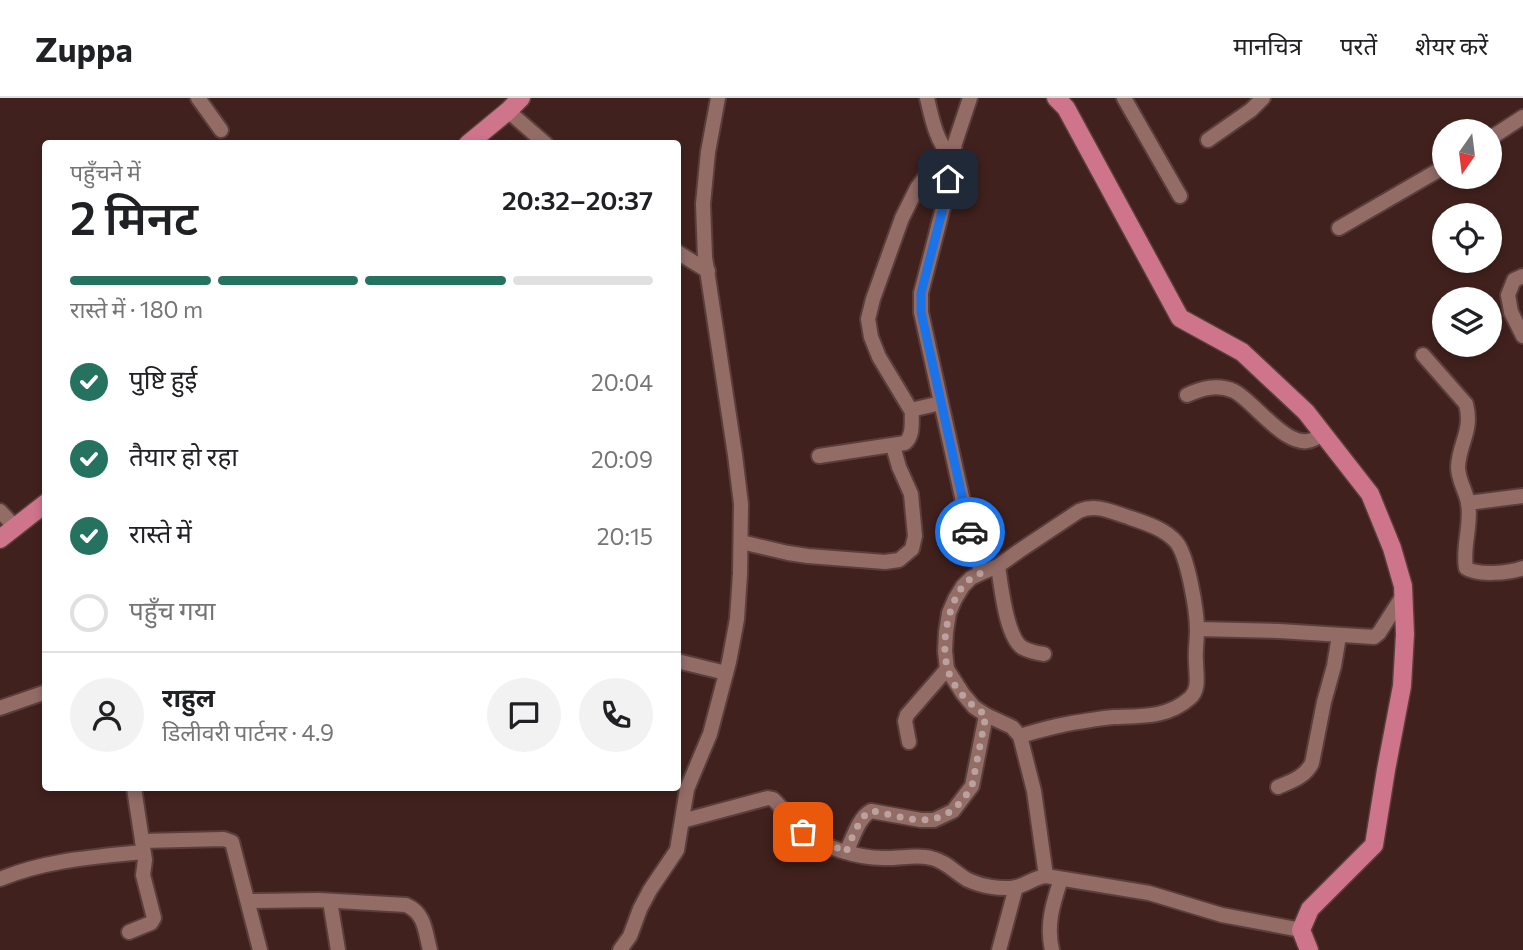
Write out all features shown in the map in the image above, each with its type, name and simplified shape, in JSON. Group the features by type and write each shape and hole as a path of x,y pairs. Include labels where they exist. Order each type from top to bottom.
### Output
{"main road":[{"path":"473,140 521,98"},
{"path":"1056,98 1066,108 1180,318 1242,352 1306,412 1370,494 1392,548 1404,594 1402,687 1385,770 1374,845 1310,909 1301,930 1309,950"},
{"path":"0,539 42,506"}],"street":[{"path":"198,98 221,130"},
{"path":"620,950 630,936 650,890 677,850 687,789 710,734 737,619 741,504 705,257 703,204 708,152 718,98"},
{"path":"927,98 934,127 949,155 945,200 921,293 921,312 981,573"},
{"path":"820,456 893,446 905,443 911,435 912,412 879,357 871,337 869,319 873,299 902,218 917,188 949,155 970,98"},
{"path":"1124,98 1180,196"},
{"path":"1208,140 1251,110 1263,98"},
{"path":"508,111 541,140"},
{"path":"1502,131 1523,117"},
{"path":"1339,228 1432,174"},
{"path":"681,254 708,271"},
{"path":"1523,276 1514,280 1508,295 1511,312 1523,336"},
{"path":"1423,355 1466,404 1469,414 1469,426 1458,461 1458,471 1468,503 1466,568 1477,573 1523,568"},
{"path":"1187,395 1208,387 1220,387 1235,392 1285,434 1296,439 1306,441 1322,432"},
{"path":"912,412 941,403"},
{"path":"741,542 808,556 885,562 899,560 912,549 915,536 911,494 893,446"},
{"path":"1468,503 1523,496"},
{"path":"1020,736 1068,723 1155,716 1165,713 1193,695 1197,680 1197,629 1186,565 1182,552 1170,535 1103,509 1087,508 998,566 971,578 963,586 949,613 945,651 947,669 974,707 1013,727 1020,736 1034,790 1046,876"},
{"path":"0,511 16,527"},
{"path":"998,566 1005,609 1018,644 1022,648 1044,654"},
{"path":"1197,629 1374,637 1404,594"},
{"path":"1278,788 1301,777 1312,763 1339,636"},
{"path":"681,662 726,673"},
{"path":"909,742 905,721 907,715 947,669"},
{"path":"0,708 42,693"},
{"path":"846,852 863,818 871,811 934,820 953,811 972,786 986,715"},
{"path":"129,932 151,923 154,918 144,880 143,846 134,791"},
{"path":"682,821 773,799 803,832 858,856 930,857 973,882 1003,888 1016,887 1046,876 1149,893 1222,915 1301,930"},
{"path":"0,879 44,865 143,846 229,840 234,845 260,950"},
{"path":"1052,950 1049,918 1061,879"},
{"path":"999,950 1016,887"},
{"path":"248,901 406,905 415,909 421,917 430,950"},
{"path":"330,901 338,950"}],"way so far":[{"path":"803,832 846,852 863,818 871,811 905,818 934,820 953,811 968,794 975,775 986,715 974,707 951,676 947,669 945,651 949,613 955,599 963,586 981,573 970,532"}],"route":[{"path":"948,179 921,293 921,312 970,532"}]}
